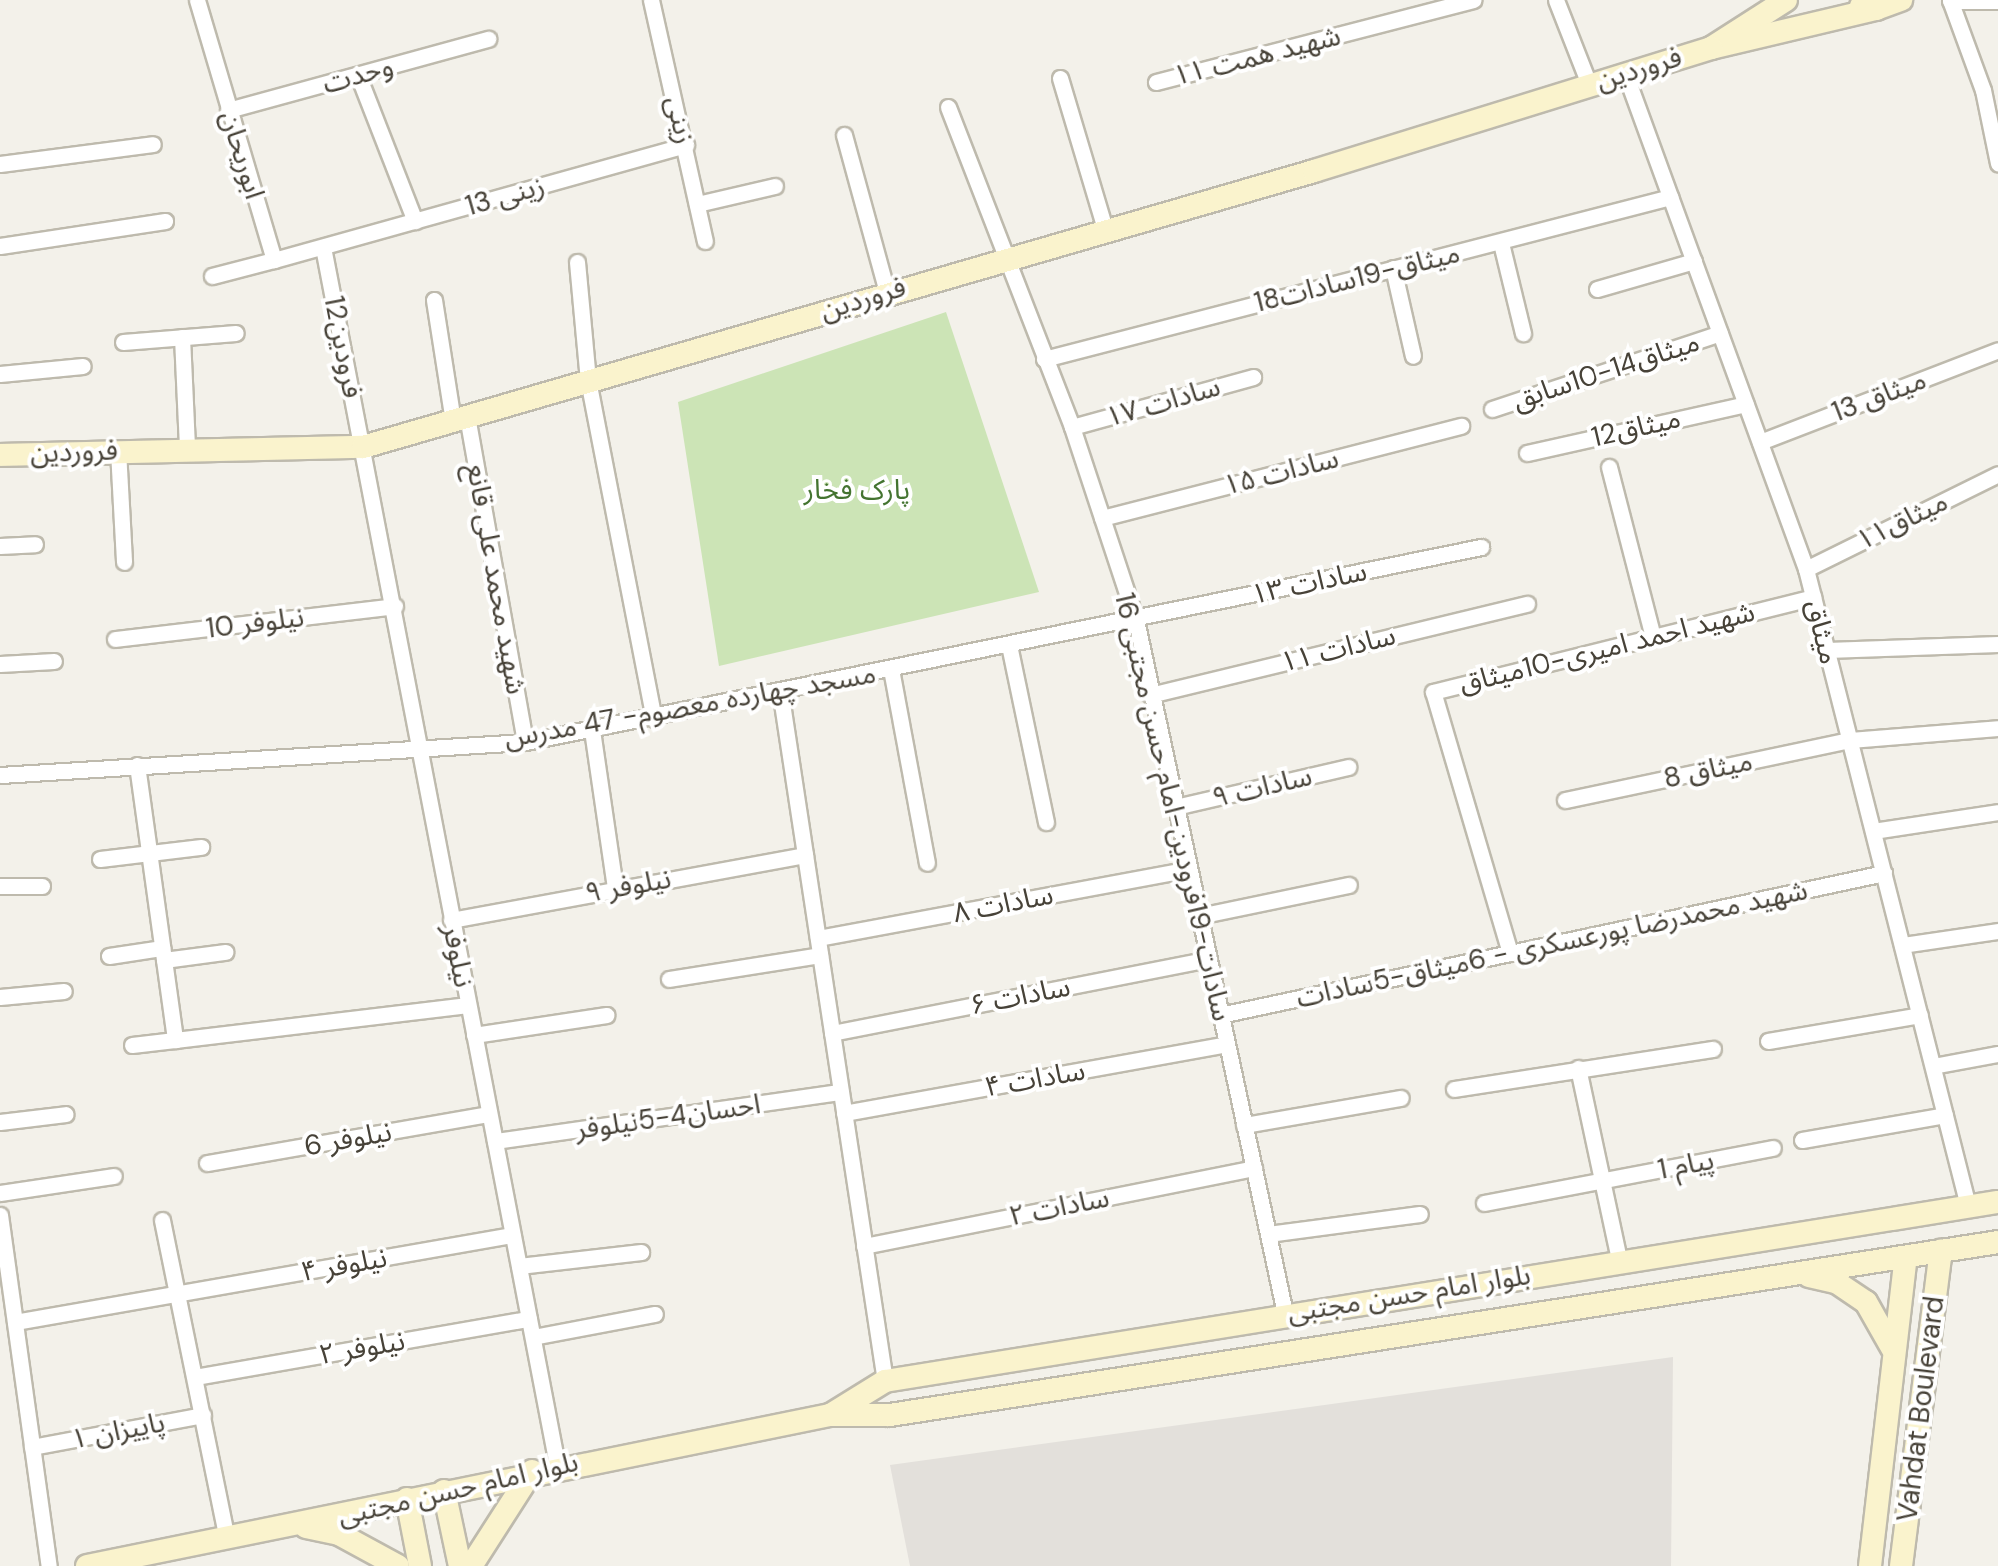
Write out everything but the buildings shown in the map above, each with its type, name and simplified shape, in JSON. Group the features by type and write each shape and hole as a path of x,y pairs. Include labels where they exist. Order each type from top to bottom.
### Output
{"main road":[{"name":"فروردین","path":"1711,48 1786,0"},
{"path":"1849,0 1876,9"},
{"name":"فروردین","path":"0,455 188,447 363,447 1711,48 1902,0"},
{"name":"بلوار امام حسن مجتبی","path":"830,1415 885,1381 1285,1313 1998,1202"},
{"name":"بلوار امام حسن مجتبی","path":"87,1566 298,1525 532,1471 830,1415 890,1415 1998,1242"},
{"name":"Vahdat Boulevard","path":"1901,1566 1941,1251"},
{"name":"Vahdat Boulevard","path":"1870,1566 1906,1257"},
{"path":"1791,1274 1852,1290 1880,1316 1895,1354"},
{"path":"471,1566 532,1471"},
{"path":"444,1491 460,1566"},
{"path":"406,1499 420,1566"},
{"path":"298,1525 338,1534 398,1566"}],"street":[{"name":"ابوریحان","path":"196,0 274,260"},
{"name":"زینی","path":"652,0 705,241"},
{"name":"شهید همت ۱۱","path":"1156,82 1474,0"},
{"path":"1556,0 1589,84"},
{"path":"1998,1 1950,0 1990,90 1998,162"},
{"name":"وحدت","path":"228,110 488,39"},
{"name":"میثاق","path":"1625,73 1806,569 1968,1206"},
{"path":"358,75 414,222"},
{"path":"1060,78 1105,229"},
{"name":"سادات-19فرودین-امام حسن مجتبی 16","path":"948,107 1001,257 1072,428 1136,620 1285,1313"},
{"path":"844,136 888,292"},
{"path":"0,164 153,144"},
{"name":"زینی 13","path":"323,247 686,146"},
{"path":"698,204 775,186"},
{"name":"18میثاق-19سادات","path":"1044,359 1670,197"},
{"path":"0,246 164,221"},
{"path":"1500,244 1523,333"},
{"path":"212,276 323,247"},
{"name":"12فرودین","path":"323,247 363,447"},
{"path":"1597,289 1694,261"},
{"path":"577,262 588,380 654,719"},
{"path":"1393,268 1413,356"},
{"name":"شهید محمد علی قانع","path":"434,300 525,742"},
{"path":"124,342 236,333"},
{"name":"میثاق14-10سابق","path":"1492,409 1720,334"},
{"path":"182,336 188,447"},
{"name":"میثاق 13","path":"1760,442 1998,350"},
{"path":"0,374 83,366"},
{"name":"سادات ۱۷","path":"1072,428 1253,377"},
{"name":"12میثاق","path":"1527,453 1746,404"},
{"name":"سادات ۱۵","path":"1102,518 1460,426"},
{"name":"نیلوفر","path":"363,447 558,1466"},
{"path":"118,450 124,562"},
{"path":"1609,467 1654,637"},
{"name":"میثاق۱۱","path":"1806,569 1998,474"},
{"path":"0,546 35,544"},
{"name":"سادات ۱۳","path":"1136,620 1482,547"},
{"name":"شهید احمد امیری-10میثاق","path":"1510,953 1433,692 1813,596"},
{"name":"سادات ۱۱","path":"1150,695 1526,604"},
{"name":"نیلوفر 10","path":"115,639 395,606"},
{"name":"مسجد چهارده معصوم- 47 مدرس","path":"0,774 422,744 525,742 1136,620"},
{"path":"1009,644 1046,822"},
{"path":"1827,650 1998,644"},
{"path":"0,664 54,661"},
{"path":"891,669 927,863"},
{"path":"780,690 885,1381"},
{"name":"میثاق 8","path":"1565,800 1850,740 1998,728"},
{"path":"592,730 615,888"},
{"path":"137,765 176,1040"},
{"name":"سادات ۹","path":"1175,808 1348,766"},
{"path":"1873,831 1998,812"},
{"path":"100,858 201,847"},
{"name":"نیلوفر ۹","path":"451,920 805,855"},
{"name":"سادات ۸","path":"670,979 1188,869"},
{"name":"شهید محمدرضا پورعسکری - 6میثاق-5سادات","path":"1220,1015 1884,873"},
{"path":"1199,916 1349,884"},
{"path":"0,886 42,886"},
{"path":"1902,944 1998,931"},
{"path":"109,956 226,952"},
{"name":"سادات ۶","path":"832,1033 1208,960"},
{"path":"0,997 64,991"},
{"path":"132,1045 468,1005"},
{"path":"474,1035 606,1015"},
{"path":"1768,1041 1920,1015"},
{"name":"سادات ۴","path":"844,1113 1227,1044"},
{"path":"1454,1089 1713,1049"},
{"path":"1933,1066 1998,1054"},
{"path":"1578,1068 1620,1260"},
{"name":"احسان4-5نیلوفر","path":"494,1141 841,1092"},
{"path":"1244,1124 1400,1098"},
{"path":"0,1122 66,1114"},
{"name":"نیلوفر 6","path":"207,1163 489,1114"},
{"path":"1802,1140 1945,1114"},
{"name":"پیام 1","path":"1484,1203 1773,1148"},
{"name":"سادات ۲","path":"864,1246 1254,1168"},
{"path":"0,1193 114,1176"},
{"path":"1268,1234 1420,1214"},
{"path":"0,1215 49,1566"},
{"path":"162,1220 227,1540"},
{"name":"نیلوفر ۴","path":"15,1322 512,1234"},
{"path":"519,1266 640,1252"},
{"path":"533,1338 655,1314"},
{"name":"نیلوفر ۲","path":"196,1377 529,1319"},
{"name":"پاییزان ۱","path":"32,1447 203,1414"}],"shaded area":[{"path":"1673,1357 1671,1566 910,1566 890,1465"}],"green space":[{"name":"پارک فخار","path":"946,312 1039,592 719,666 678,402"}]}
